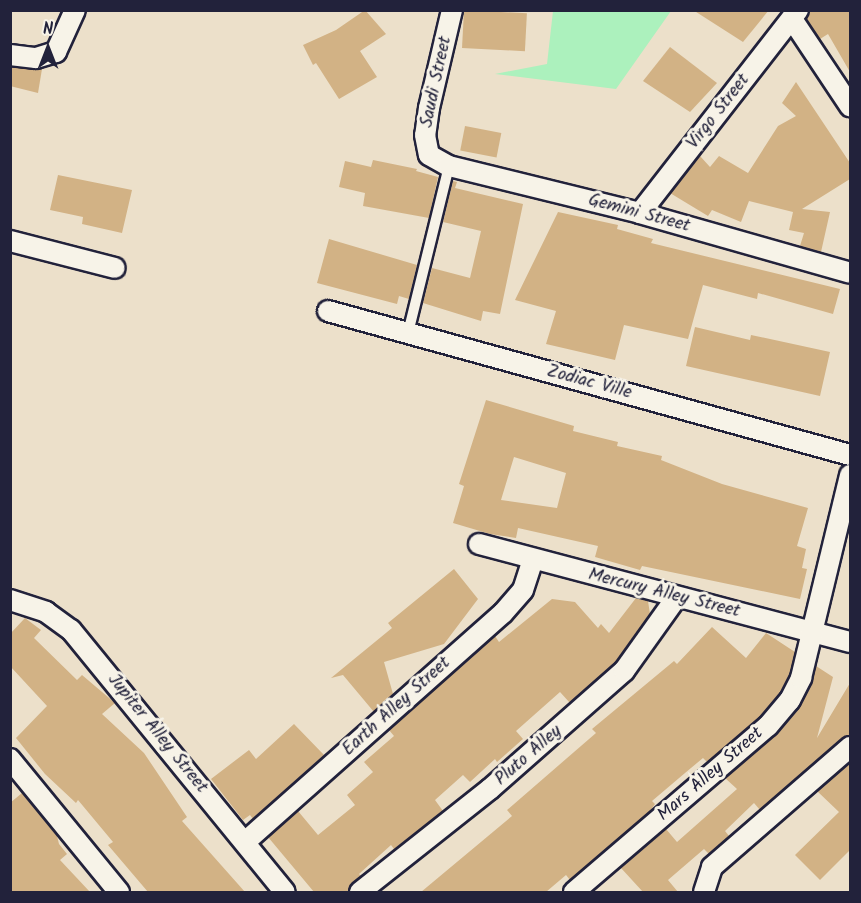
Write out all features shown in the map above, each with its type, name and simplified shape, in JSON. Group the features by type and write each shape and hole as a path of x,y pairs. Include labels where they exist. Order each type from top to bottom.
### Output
{"street":[{"path":"10,55 36,58 56,52 75,10"},
{"name":"Saudi Street","path":"429,154 425,135 429,108 452,10"},
{"path":"795,14 850,106"},
{"name":"Virgo Street","path":"640,213 795,14"},
{"name":"Gemini Street","path":"429,154 448,166 640,213 850,273"},
{"path":"10,241 115,268"},
{"name":"Zodiac Ville","path":"328,311 850,455"},
{"path":"813,632 850,475"},
{"name":"Mercury Alley Street","path":"479,544 676,598 850,642"},
{"name":"Earth Alley Street","path":"245,842 503,613 523,590 533,560"},
{"name":"Pluto Alley","path":"360,892 490,789 624,671 676,598"},
{"name":"Jupiter Alley Street","path":"10,600 46,612 71,630 285,892"},
{"name":"Mars Alley Street","path":"574,892 768,726 789,700 801,678 813,632"},
{"path":"704,892 712,867 850,747"},
{"path":"10,759 119,892"}],"lane":[{"path":"408,333 448,166"}],"green space":[{"path":"553,10 671,11 616,89 495,74 547,64"}],"building":[{"path":"365,10 386,34 360,51 377,77 339,99 316,63 313,65 303,45 336,30"},
{"path":"464,10 527,13 525,51 462,48"},
{"path":"693,10 769,10 743,42"},
{"path":"810,10 850,10 850,72 828,34 820,39 806,19"},
{"path":"670,47 717,83 690,112 643,81"},
{"path":"10,67 42,69 38,93 10,86"},
{"path":"796,82 850,163 850,179 802,209 830,212 821,252 800,246 804,233 789,230 793,212 749,201 741,222 712,210 708,216 670,193 700,156 710,167 719,156 748,173 778,126 796,116 782,103"},
{"path":"465,126 501,133 497,158 460,151"},
{"path":"373,160 417,169 416,171 438,177 429,218 363,206 365,193 339,187 345,161 371,167"},
{"path":"58,175 132,190 122,233 82,224 83,217 50,210"},
{"path":"453,181 457,182 455,188 523,204 500,314 483,311 481,321 423,303 432,268 470,278 481,231 443,222"},
{"path":"558,212 618,225 617,229 653,239 651,243 840,289 833,314 758,293 757,299 703,285 688,339 624,325 615,360 546,344 556,311 515,300"},
{"path":"329,239 417,265 409,299 399,296 397,304 317,283"},
{"path":"695,327 750,340 751,335 830,352 820,396 686,366"},
{"path":"486,400 574,426 573,431 618,442 617,446 662,456 661,460 722,484 808,508 797,546 806,549 802,568 807,569 800,599 642,566 640,570 595,557 598,546 518,528 516,538 490,534 453,523 464,486 459,484","holes":["514,457 566,473 557,508 501,500"]},
{"path":"454,569 478,599 444,644 384,662 393,694 374,712 343,675 331,678 392,628 388,623"},
{"path":"636,598 648,601 650,614 615,663 570,703 560,692 516,731 523,739 497,762 495,759 470,782 463,775 435,800 443,811 394,849 391,845 359,874 361,876 352,883 348,892 314,892 268,837 298,811 318,835 355,805 347,795 373,772 364,762 394,736 389,730 495,636 499,642 552,599 575,602 598,628 601,624 609,633"},
{"path":"25,618 41,630 34,638 77,680 82,675 115,703 102,714 144,753 187,817 182,821 245,892 148,892 108,845 113,842 78,800 76,803 45,774 16,738 47,706 10,666 10,634"},
{"path":"712,627 746,658 766,633 795,652 790,674 780,693 759,718 707,762 703,758 652,801 655,804 650,811 570,880 566,875 546,892 421,892 512,816 507,810 596,733 592,729 674,661 677,664"},
{"path":"816,666 833,677 817,738 850,683 850,735 842,738 760,810 754,803 725,831 729,836 709,854 704,849 668,880 678,892 643,892 621,868 666,829 677,842 737,789 725,778 776,735 799,708 812,683"},
{"path":"294,724 324,755 253,819 250,815 243,820 211,779 249,750 256,759"},
{"path":"850,762 850,850 820,880 795,855 839,812 817,791"},
{"path":"22,793 57,836 59,844 67,854 60,860 90,892 10,892 10,803"}]}
